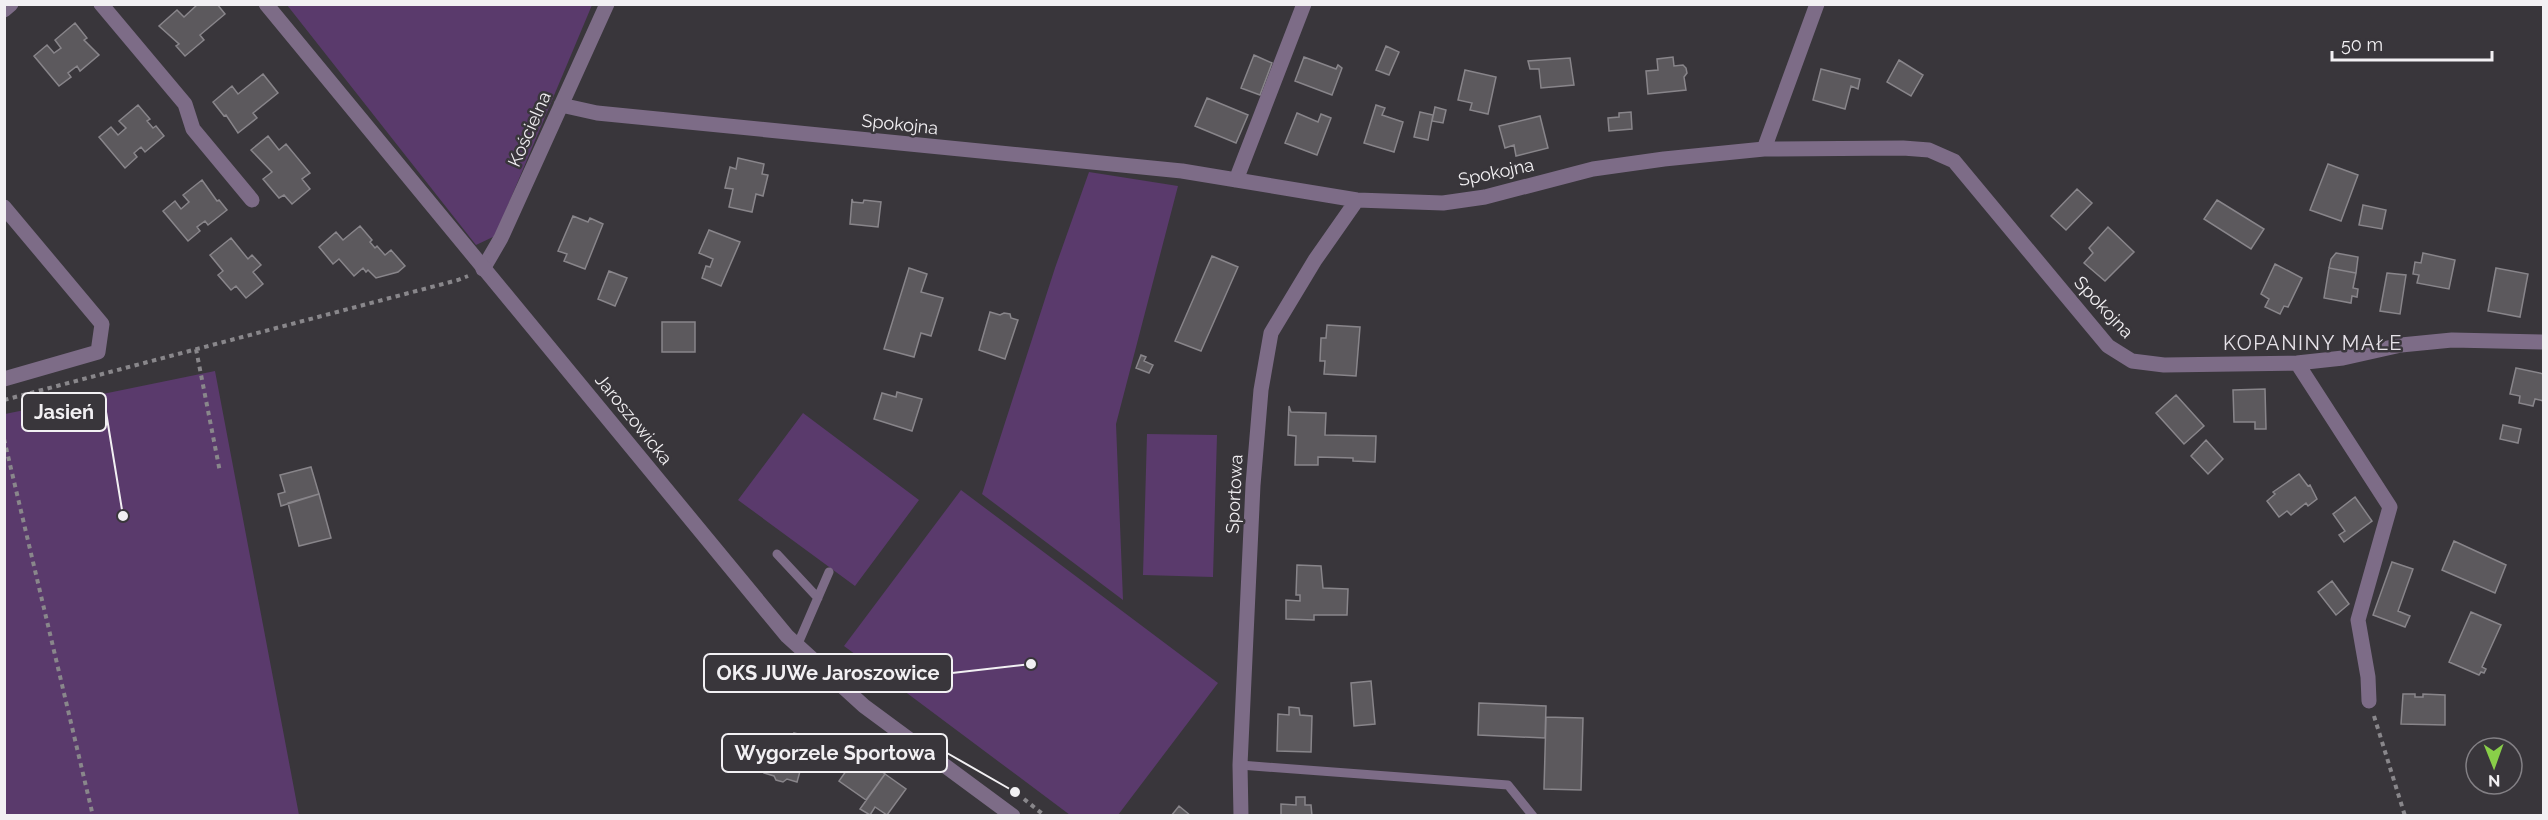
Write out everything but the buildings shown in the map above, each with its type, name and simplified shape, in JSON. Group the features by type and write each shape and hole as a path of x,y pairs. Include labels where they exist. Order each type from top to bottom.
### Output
{"street":[{"path":"4,10 11,4"},
{"path":"101,4 185,104 193,129 252,200"},
{"name":"Jaroszowicka","path":"266,4 787,636 864,706 1013,816"},
{"name":"Kościelna","path":"483,269 501,238 608,4"},
{"path":"1236,180 1304,4"},
{"path":"1764,149 1817,4"},
{"name":"Spokojna","path":"561,105 597,113 1182,171 1357,200 1443,203 1485,197 1593,169 1664,159 1764,149 1903,148 1929,150 1954,161 2108,346 2132,361 2164,365 2297,363 2343,358 2401,345 2452,340 2544,342"},
{"name":"Sportowa","path":"1241,816 1240,765 1253,485 1261,390 1271,333 1316,260 1357,200"},
{"path":"4,207 102,324 98,352 4,379"},
{"path":"2297,363 2390,507 2358,620 2368,677 2369,701"}],"lane":[{"path":"777,554 818,598"},
{"path":"797,646 829,572"},
{"path":"1240,765 1508,785 1533,816"}],"path":[{"path":"4,400 458,280 483,269"},
{"path":"196,349 220,471"},
{"path":"4,439 93,816"},
{"path":"2369,701 2405,816"}],"shaded area":[{"path":"287,5 592,5 495,236 476,245"},
{"path":"1089,172 1178,186 1116,424 1123,600 982,494 1055,268"},
{"path":"215,371 299,815 5,815 5,414"},
{"path":"803,413 919,500 855,586 738,500"},
{"path":"1147,434 1217,435 1213,577 1143,575"},
{"path":"961,490 1218,683 1118,815 1070,815 844,646"}],"place":[{"name":"Jasień","path":"123,516"},
{"name":"OKS JUWe Jaroszowice","path":"1031,664"},
{"name":"Wygorzele Sportowa","path":"1015,792"}],"district":[{"name":"KOPANINY MAŁE","path":"2313,343"}]}
